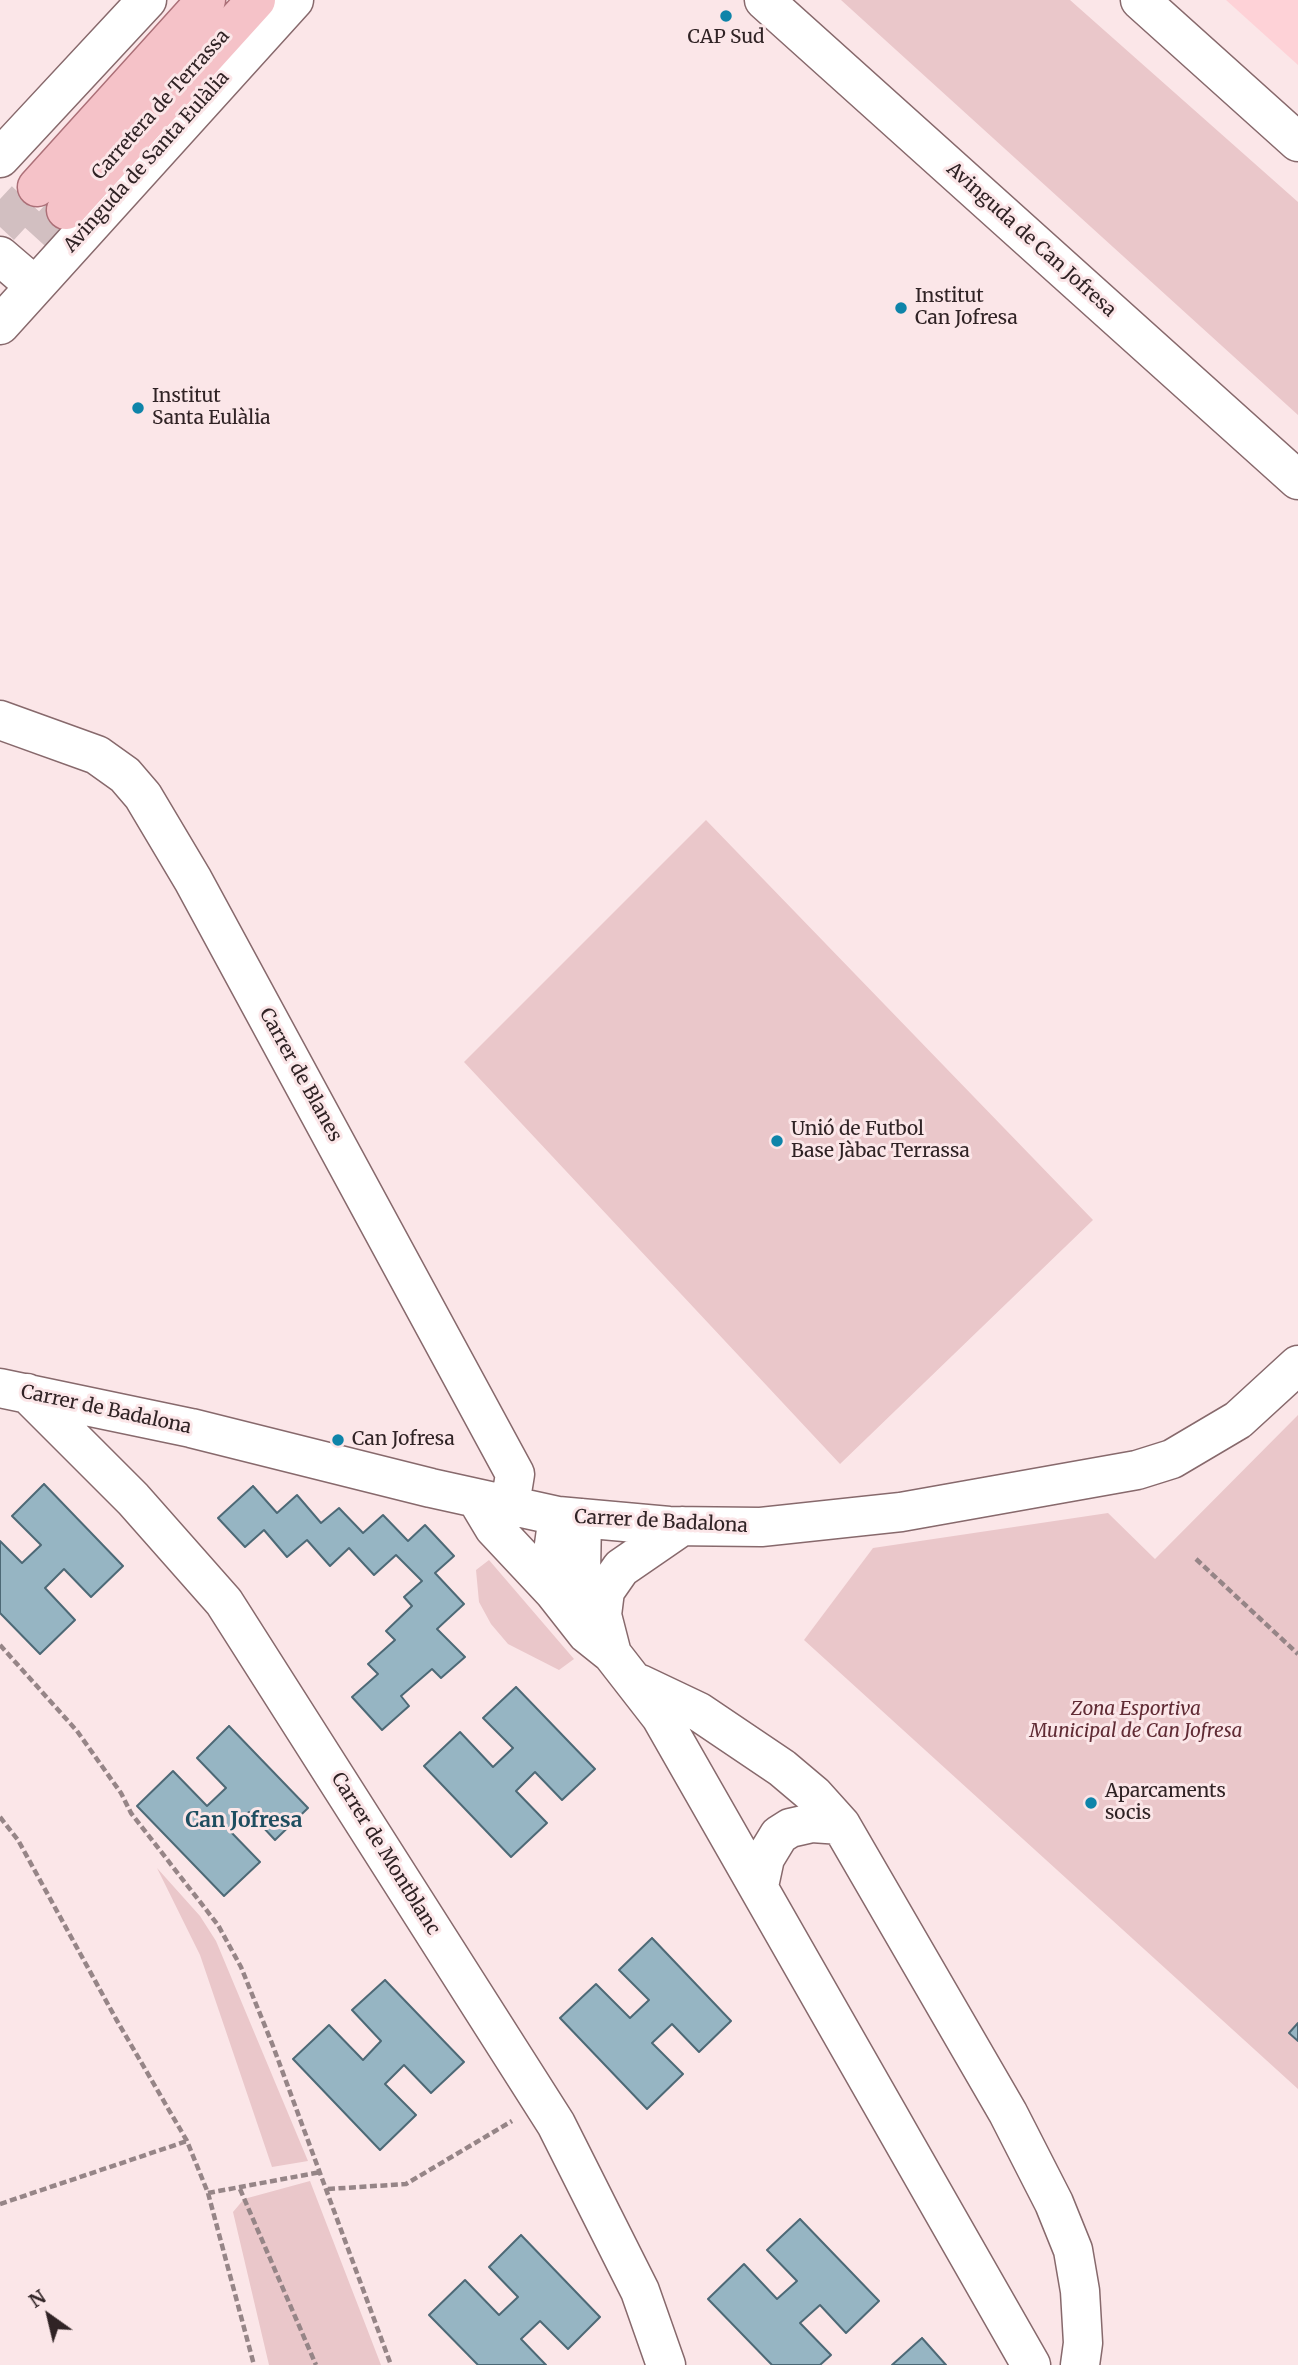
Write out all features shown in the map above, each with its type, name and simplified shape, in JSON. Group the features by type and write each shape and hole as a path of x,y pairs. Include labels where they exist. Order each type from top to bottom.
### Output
{"main road":[{"name":"Carretera de Terrassa","path":"37,187 206,0"},
{"name":"Carretera de Terrassa","path":"66,210 256,0"}],"street":[{"path":"0,158 147,0"},
{"name":"Avinguda de Santa Eulàlia","path":"0,325 294,0"},
{"name":"Avinguda de Can Jofresa","path":"764,0 1298,480"},
{"path":"1140,0 1298,142"},
{"path":"0,256 35,286"},
{"name":"Carrer de Blanes","path":"0,720 97,755 125,775 143,796 199,891 515,1474 493,1501"},
{"name":"Carrer de Badalona","path":"14,1391 191,1428 570,1517 682,1526 761,1527 901,1512 1138,1470 1172,1459 1216,1434 1264,1399 1298,1365"},
{"name":"Carrer de Montblanc","path":"14,1391 134,1499 225,1602 544,2103 640,2291 666,2365"},
{"path":"493,1501 494,1528 554,1592 587,1634 622,1667 661,1717 1031,2365"},
{"path":"554,1592 551,1566 570,1517"},
{"path":"570,1517 581,1573 590,1598 603,1615 622,1667 699,1712 782,1769 814,1795 841,1825 1008,2113 1054,2203 1073,2250 1080,2291 1083,2343 1080,2365"},
{"path":"603,1615 605,1591 621,1568 682,1526"},
{"path":"759,1886 765,1858 779,1835 790,1828 812,1823 841,1825"}],"path":[{"path":"1196,1559 1298,1654"},
{"path":"0,1645 77,1731 121,1793 131,1813 218,1925 241,1967 328,2189 391,2365"},
{"path":"0,1817 18,1840 116,2019 187,2141 208,2193 254,2365"},
{"path":"328,2189 406,2184 544,2103"},
{"path":"0,2204 187,2141"},
{"path":"208,2193 321,2172"},
{"path":"240,2189 316,2365"}],"shaded area":[{"path":"1226,0 1298,0 1298,65"}],"green space":[{"path":"841,0 1070,0 1298,202 1298,415"},
{"name":"Unió de Futbol Base Jàbac Terrassa","path":"706,820 1093,1220 840,1464 464,1062"},
{"name":"Zona Esportiva Municipal de Can Jofresa","path":"1298,1415 1298,2089 804,1640 873,1548 1108,1513 1155,1559"},
{"path":"489,1560 574,1659 559,1670 508,1644 491,1624 479,1602 476,1570"},
{"path":"157,1868 200,1916 216,1941 308,2161 272,2167 200,1955"},
{"path":"310,2181 381,2365 269,2365 233,2212 244,2199"}],"building":[{"path":"44,1484 123,1566 91,1597 64,1569 45,1588 75,1620 40,1654 0,1613 0,1541 22,1563 41,1545 12,1516"},
{"path":"253,1486 277,1513 297,1495 321,1523 339,1508 363,1533 383,1515 408,1541 425,1525 454,1556 435,1573 464,1604 437,1629 465,1657 441,1678 432,1669 401,1696 409,1706 382,1730 352,1697 378,1674 368,1664 395,1640 386,1631 412,1606 404,1597 422,1581 396,1555 374,1575 349,1548 330,1566 307,1540 287,1557 264,1530 245,1547 218,1518"},
{"path":"516,1687 595,1769 562,1800 535,1772 516,1791 547,1823 511,1857 424,1766 460,1732 493,1767 513,1748 483,1718"},
{"path":"229,1726 308,1808 275,1840 249,1812 229,1830 260,1862 224,1896 137,1806 173,1771 207,1806 226,1788 197,1758"},
{"path":"652,1938 731,2021 699,2052 672,2024 652,2043 683,2074 647,2109 560,2018 596,1984 630,2018 649,2000 619,1970"},
{"path":"385,1980 464,2062 431,2093 404,2065 385,2084 416,2115 380,2150 293,2059 329,2025 363,2060 381,2041 352,2010"},
{"path":"1298,2023 1298,2041 1289,2033"},
{"path":"800,2219 879,2301 846,2333 820,2305 800,2323 831,2355 820,2365 772,2365 708,2299 744,2264 777,2299 797,2281 767,2250"},
{"path":"521,2235 600,2317 568,2349 540,2321 521,2339 546,2365 478,2365 429,2315 465,2280 499,2315 518,2297 489,2267"},
{"path":"922,2338 946,2365 892,2365"}],"tunnel":[{"path":"0,227 37,187"},
{"path":"0,282 66,210"}],"place":[{"name":"CAP Sud","path":"726,16"},
{"name":"Institut Can Jofresa","path":"901,308"},
{"name":"Institut Santa Eulàlia","path":"138,408"},
{"name":"Unió de Futbol Base Jàbac Terrassa","path":"777,1141"},
{"name":"Can Jofresa","path":"338,1440"},
{"name":"Aparcaments socis","path":"1091,1803"}],"district":[{"name":"Can Jofresa","path":"244,1821"}]}
